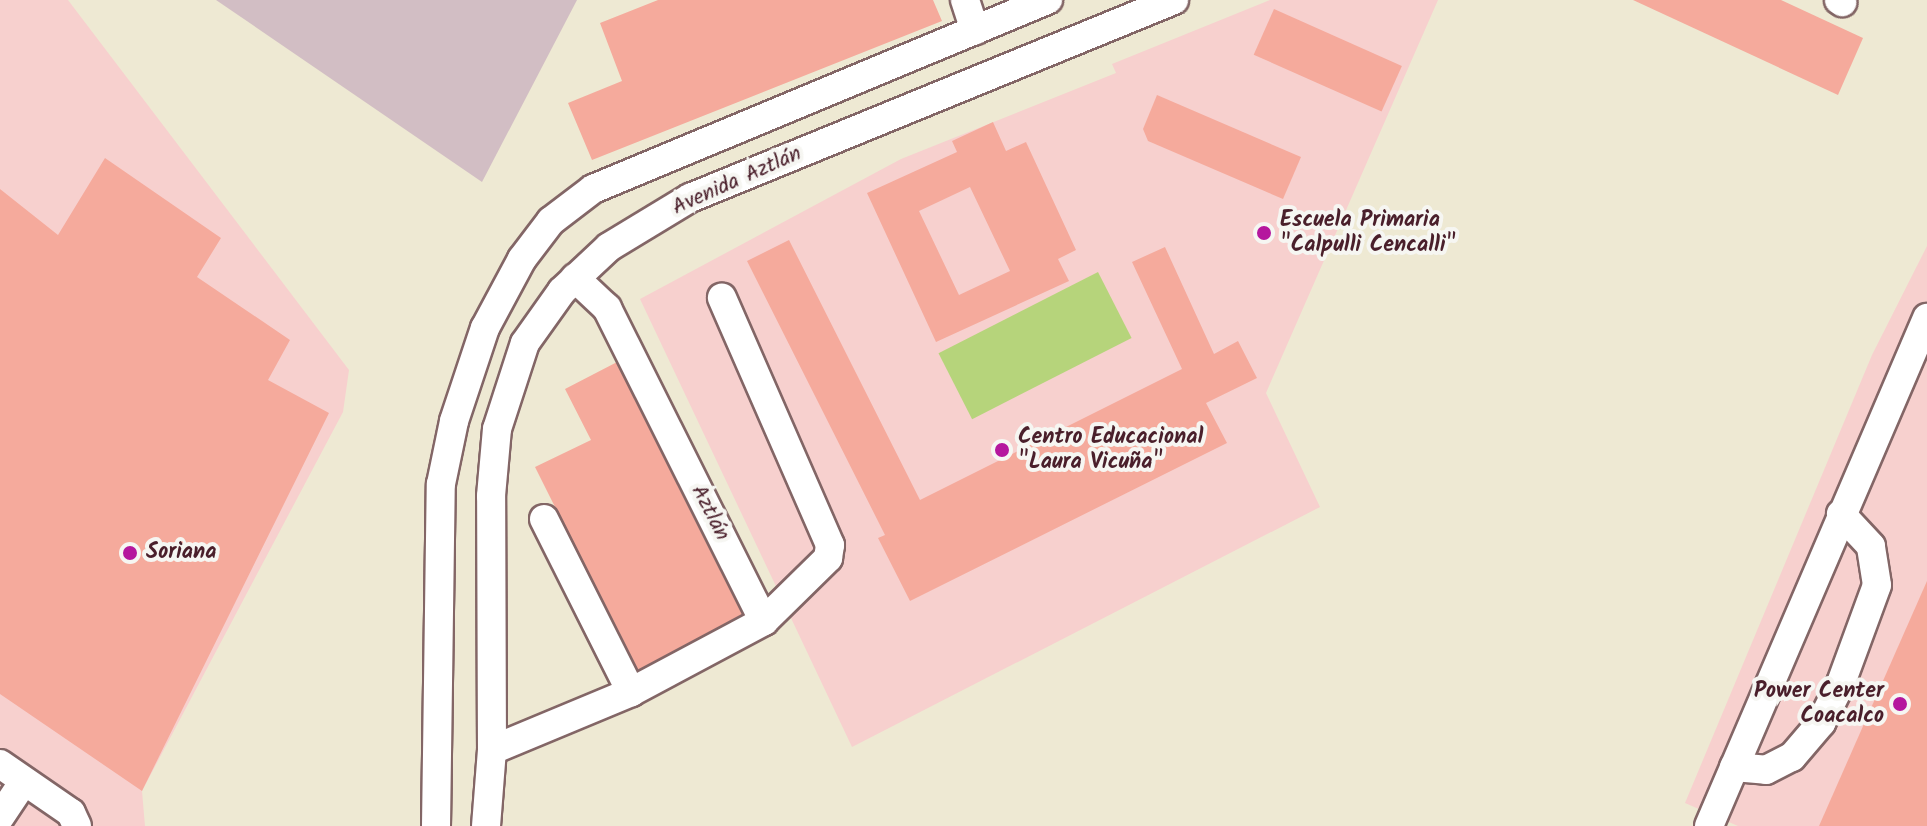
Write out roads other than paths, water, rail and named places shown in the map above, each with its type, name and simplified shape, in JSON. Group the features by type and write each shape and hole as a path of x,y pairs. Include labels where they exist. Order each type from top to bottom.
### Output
{"street":[{"path":"965,0 975,30"},
{"path":"436,826 441,484 454,421 485,328 522,259 551,221 593,189 1048,0"},
{"name":"Avenida Aztlán","path":"486,826 492,750 491,496 497,429 525,343 575,278 609,247 690,198 1174,0"},
{"name":"Aztlán","path":"575,278 607,308 764,621"},
{"path":"492,750 631,692 764,621 828,558 830,545 722,298"},
{"path":"1709,826 1927,318"},
{"path":"1734,767 1766,770 1792,757 1821,723 1841,683 1877,585 1871,546 1841,514"},
{"path":"544,519 631,692"},
{"path":"0,764 71,813 77,826"},
{"path":"0,817 24,781"}],"place":[{"name":"Escuela Primaria \"Calpulli Cencalli\"","path":"1264,233"},
{"name":"Centro Educacional \"Laura Vicuña\"","path":"1002,450"},
{"name":"Soriana","path":"130,553"},
{"name":"Power Center Coacalco","path":"1900,704"}]}
